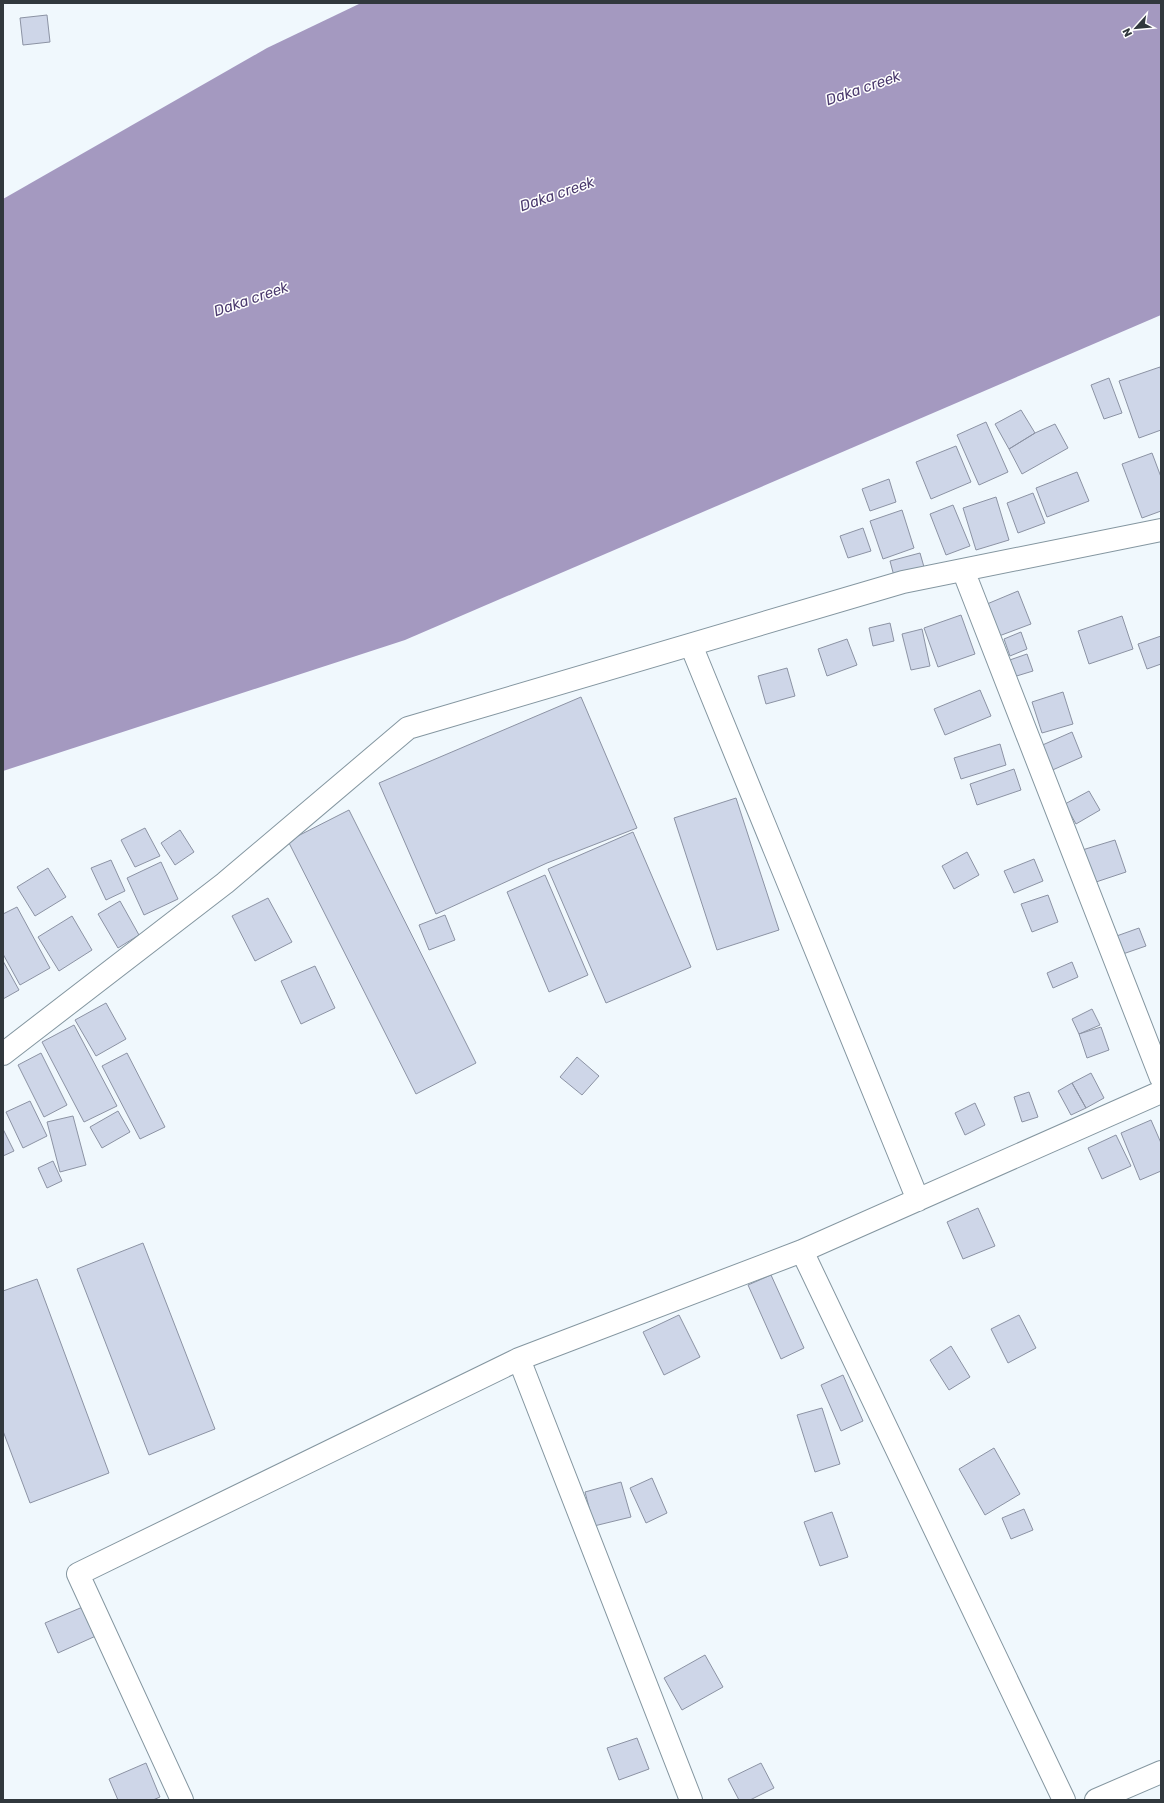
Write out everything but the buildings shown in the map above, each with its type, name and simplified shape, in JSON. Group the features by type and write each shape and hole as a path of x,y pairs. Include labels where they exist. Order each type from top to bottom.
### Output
{"street":[{"path":"3,1054 225,883 408,728 903,582 1161,530"},
{"path":"963,570 1161,1078"},
{"path":"691,645 918,1200"},
{"path":"182,1800 78,1574 520,1359 802,1251 1161,1092"},
{"path":"802,1251 1064,1800"},
{"path":"520,1359 691,1800"},
{"path":"1096,1800 1161,1772"}],"water":[{"name":"Daka creek","path":"361,3 1161,3 1161,315 405,640 3,771 3,199 267,48"}]}
